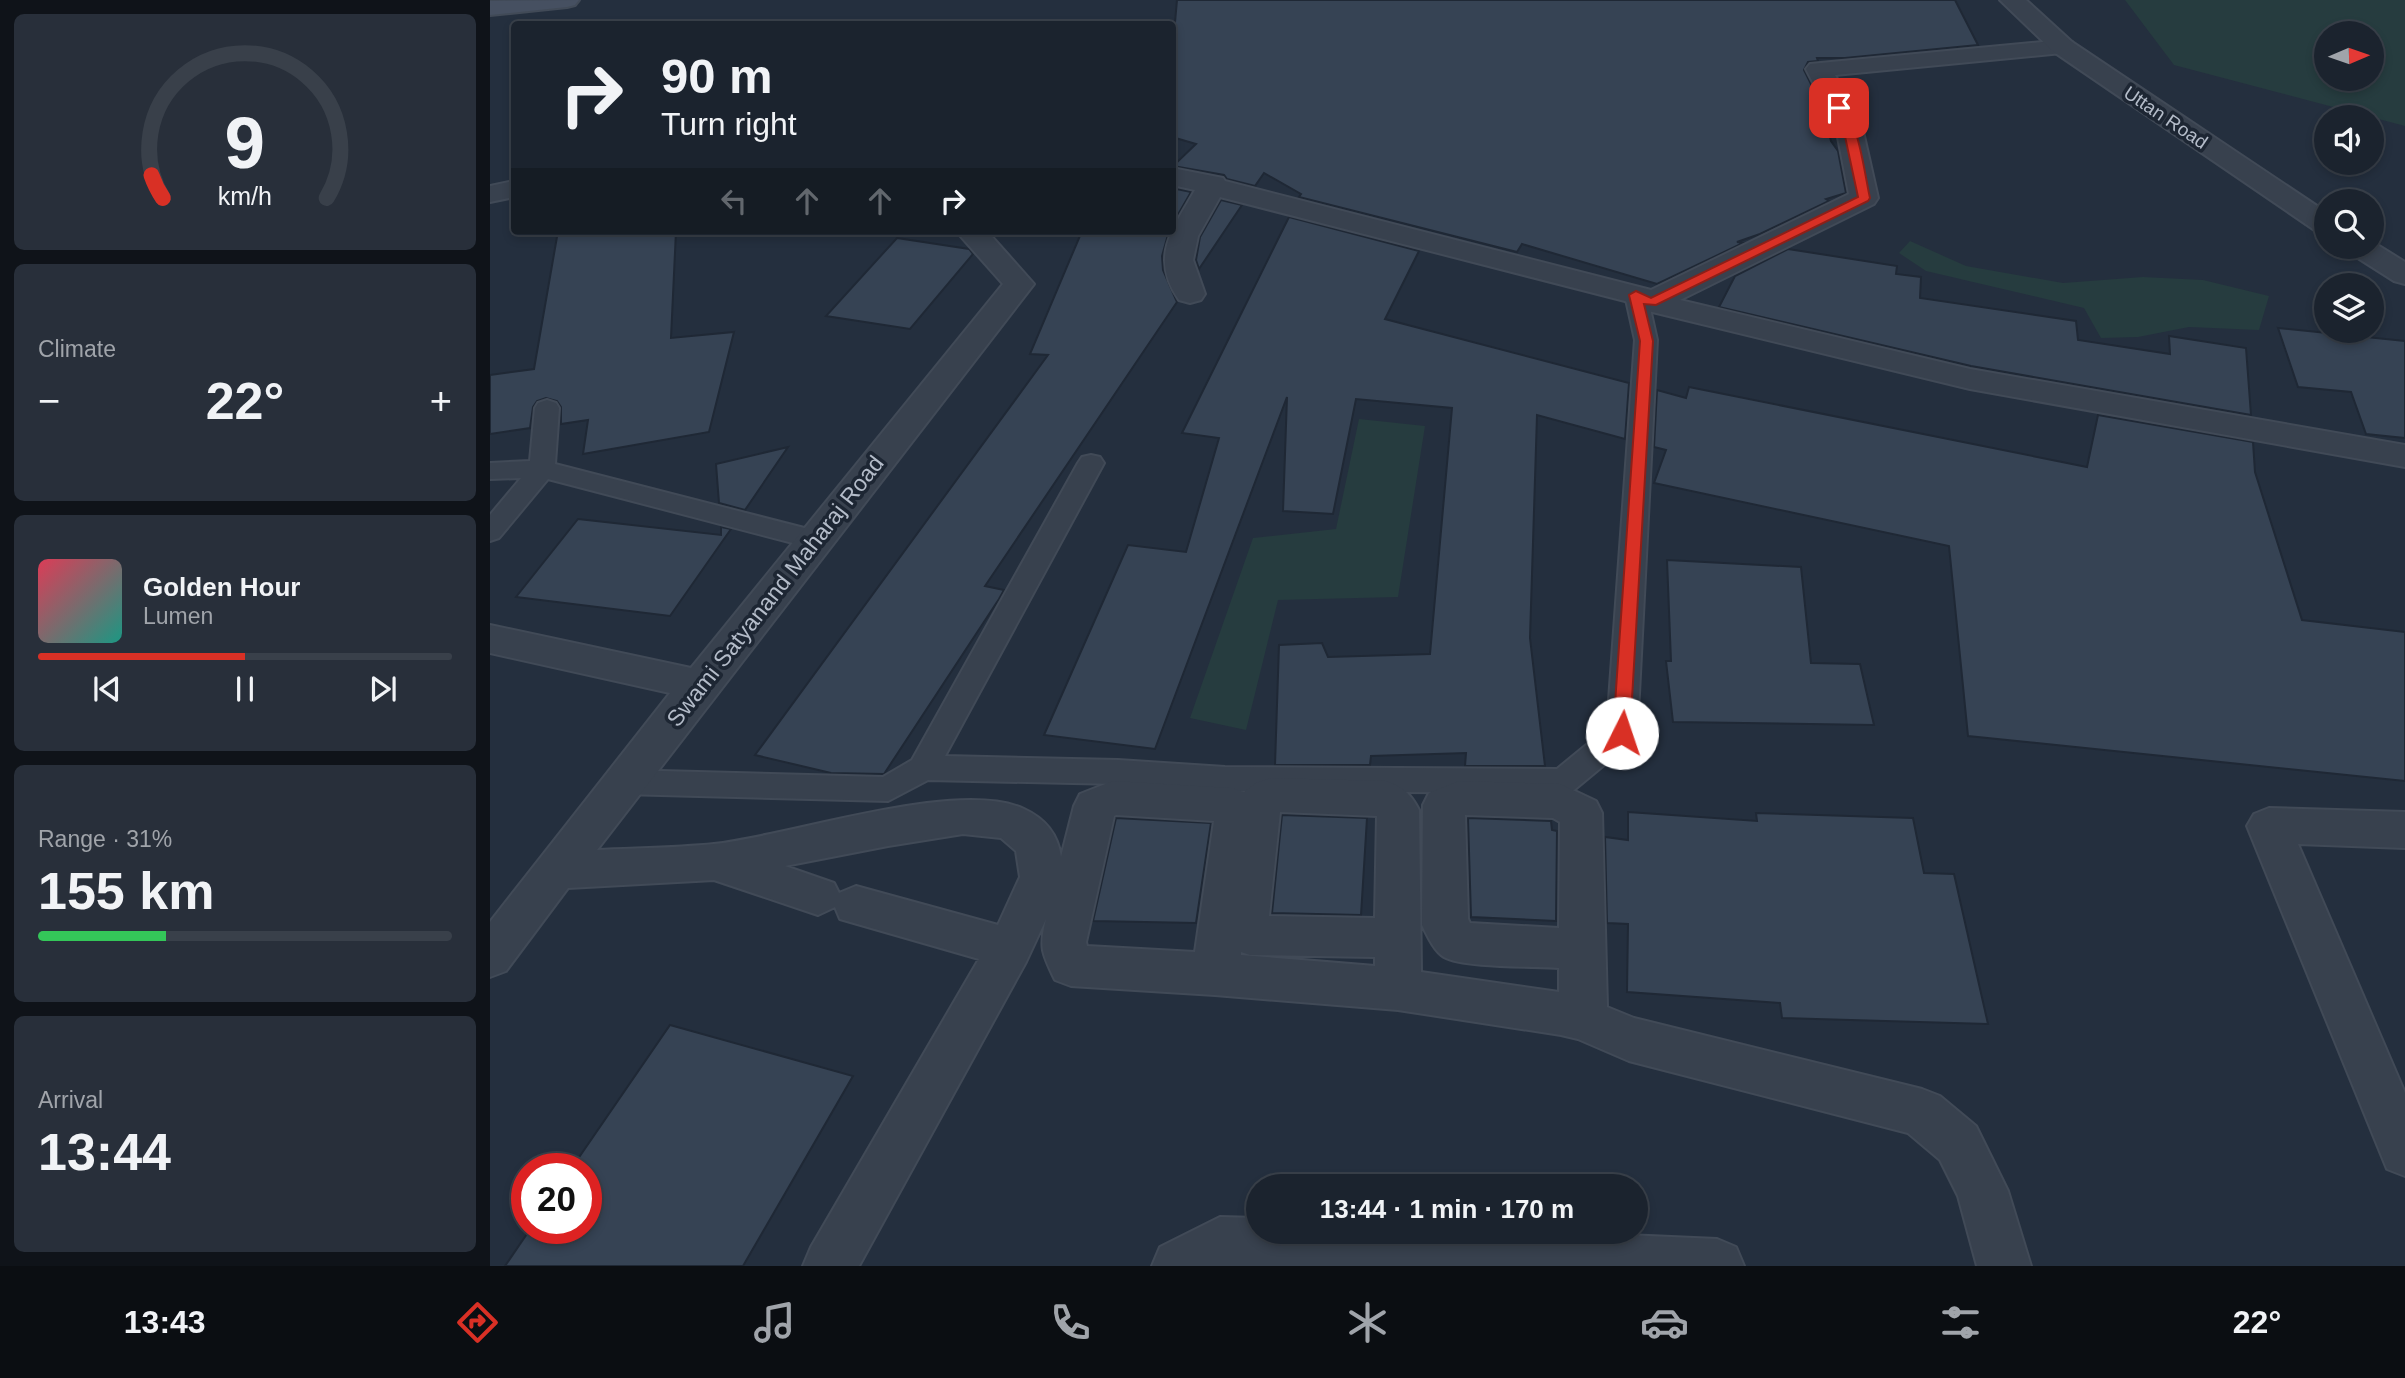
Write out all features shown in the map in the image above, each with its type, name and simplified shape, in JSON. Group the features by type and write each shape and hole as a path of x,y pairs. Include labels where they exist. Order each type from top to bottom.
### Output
{"main road":[{"path":"490,8 567,0"}],"street":[{"name":"Uttan Road","path":"2012,0 2063,47 2314,217"},
{"path":"1643,299 1864,198 1849,127 1819,69 2063,47"},
{"path":"1176,177 1213,184 1643,299 1970,379 2405,456"},
{"path":"1190,294 1178,260 1183,236 1213,184"},
{"path":"490,194 511,190"},
{"name":"Swami Satyanand Maharaj Road","path":"490,957 623,782 1018,284 975,235"},
{"path":"2379,259 2405,275"},
{"path":"490,639 700,685"},
{"path":"1215,974 1236,822 1231,805 1113,798 1095,806 1063,942 1071,966 1215,974 1398,989 1561,1013 1583,1019 1629,1039 1922,1113 1958,1143 1982,1191 2004,1266"},
{"path":"556,870 715,862 888,828 963,817 1011,822 1037,842 1042,877 1010,948 830,1266"},
{"path":"2405,830 2269,826 2405,1152"},
{"path":"715,862 837,901 1010,948"},
{"path":"1398,938 1398,989"},
{"path":"1581,949 1583,1019"},
{"path":"1179,1266 1220,1243 1717,1266"}],"lane":[{"path":"923,768 1118,772 1225,779 1563,781 1622,733 1646,341 1643,299"},
{"path":"490,532 542,469 547,408"},
{"path":"623,782 888,789 923,768 1091,463"},
{"path":"490,471 542,469 816,540"}],"green space":[{"path":"2125,0 2405,0 2405,126 2384,120 2384,105 2325,105 2174,65"},
{"path":"1910,241 1966,266 2063,283 2143,277 2203,280 2269,296 2259,330 2189,327 2138,337 2101,338 2084,308 1926,271 1899,253"},
{"path":"1359,419 1425,426 1398,597 1278,600 1246,730 1190,718 1253,538 1336,529"}],"building":[{"path":"1177,0 1955,0 1978,45 1845,58 1817,58 1818,61 1808,62 1804,70 1822,106 1831,141 1838,151 1846,193 1826,199 1829,201 1737,242 1743,243 1657,284 1522,244 1517,252 1299,197 1301,194 1264,173 1255,186 1227,179 1224,175 1176,167 1176,163 1196,144 1176,138"},
{"path":"1176,189 1191,192 1176,218"},
{"path":"1221,200 1242,205 1199,269 1196,260 1200,237"},
{"path":"1289,217 1419,251 1385,319 1629,383 1625,439 1537,415 1530,638 1545,766 1465,766 1466,753 1371,756 1370,765 1275,765 1279,645 1322,643 1328,657 1430,654 1452,408 1356,399 1333,514 1283,511 1287,397 1155,749 1044,735 1128,545 1186,552 1219,438 1182,433"},
{"path":"557,235 676,235 671,338 734,332 709,432 583,454 588,420 561,424 561,407 557,401 546,398 537,401 533,407 530,428 490,434 490,375 534,369"},
{"path":"1080,235 1168,235 1162,256 1163,270 1177,302 985,586 1004,590 884,774 831,773 755,755 1048,355 1030,354"},
{"path":"897,238 969,249 973,254 910,329 826,316"},
{"path":"1788,249 1897,266 1896,274 1921,277 1920,298 2076,321 2078,340 2170,354 2169,336 2246,348 2251,415 1971,366 1719,307 1735,276"},
{"path":"2278,328 2314,332 2314,343 2384,343 2384,339 2405,341 2405,438 2366,434 2351,392 2298,387"},
{"path":"1689,387 2087,467 2098,415 2253,442 2255,472 2302,620 2405,632 2405,781 1968,736 1949,546 1654,483 1666,450 1654,447 1657,390 1686,398"},
{"path":"788,447 745,510 719,503 716,464"},
{"path":"578,519 721,535 721,527 731,529 670,616 516,597"},
{"path":"1667,560 1801,567 1811,663 1860,664 1874,725 1673,722 1666,661 1671,661"},
{"path":"1628,812 1757,821 1756,813 1913,818 1924,873 1954,874 1988,1024 1782,1018 1780,1003 1627,992 1628,924 1607,923 1605,837 1628,840"},
{"path":"1282,815 1367,818 1361,915 1272,913"},
{"path":"1116,818 1211,823 1196,923 1093,921"},
{"path":"1468,818 1551,821 1552,830 1557,831 1556,921 1471,917"},
{"path":"670,1025 853,1076 743,1266 505,1266 520,1244 602,1244 602,1153 582,1153"}],"route":[{"path":"1622,733 1646,341 1636,295 1651,302 1864,198 1849,127 1839,108"}]}
